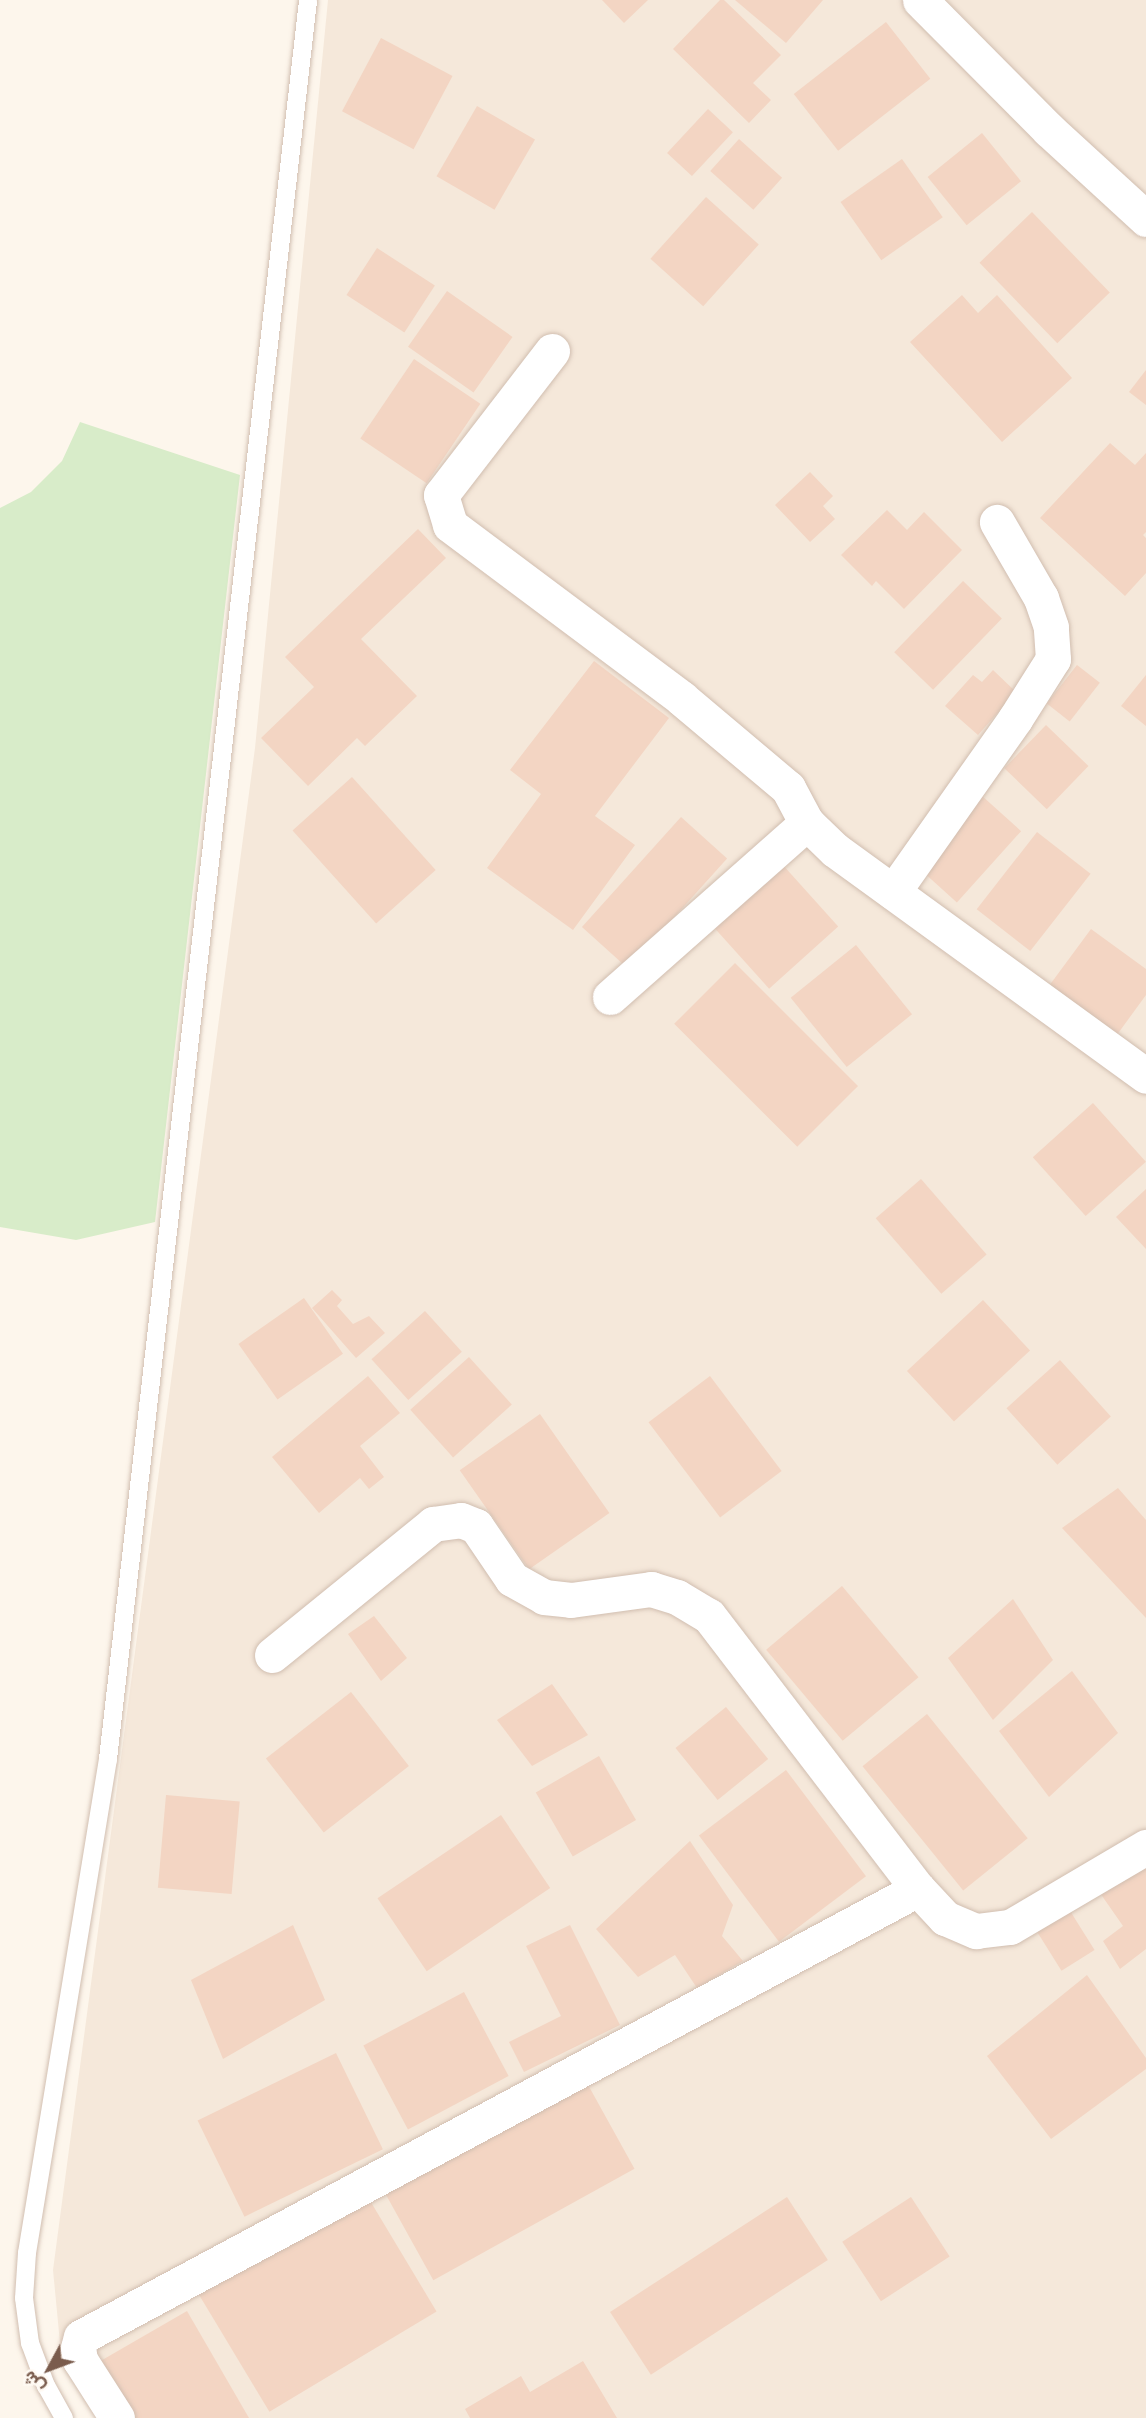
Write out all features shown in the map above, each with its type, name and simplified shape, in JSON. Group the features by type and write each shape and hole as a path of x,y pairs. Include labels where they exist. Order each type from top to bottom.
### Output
{"street":[{"path":"920,0 1049,130 1146,219"},
{"path":"552,351 441,495 450,525 681,698 788,788 807,822 835,850 1141,1062"},
{"path":"893,892 1015,719 1052,659 1051,627 1041,598 997,522"},
{"path":"610,997 807,822"},
{"path":"272,1654 433,1524 461,1520 476,1526 512,1579 544,1597 570,1600 651,1590 677,1597 709,1616 918,1889 945,1918 975,1931 1010,1927 1146,1847"},
{"path":"117,2418 80,2360 78,2348 81,2337 918,1889"}],"lane":[{"path":"64,2418 46,2386 30,2343 24,2298 27,2253 108,1759 308,0"}],"shaded area":[{"path":"328,0 1146,0 1146,2418 109,2418 60,2343 53,2270 255,748"}],"green space":[{"path":"80,422 240,475 155,1222 76,1240 0,1227 0,508 31,492 62,461"}],"building":[{"path":"602,0 648,0 624,23"},
{"path":"720,0 724,0 781,55 753,83 771,100 749,123 673,49"},
{"path":"735,0 823,0 786,43"},
{"path":"886,22 930,79 838,151 794,94"},
{"path":"381,38 453,76 414,149 342,111"},
{"path":"477,106 535,139 495,210 436,176"},
{"path":"708,109 733,132 692,176 667,153"},
{"path":"982,133 1021,181 967,225 928,177"},
{"path":"739,139 782,178 753,210 710,171"},
{"path":"902,159 943,217 881,260 841,202"},
{"path":"706,197 759,245 703,306 650,259"},
{"path":"1032,212 1110,293 1057,343 979,263"},
{"path":"377,248 435,286 404,333 347,295"},
{"path":"447,291 513,337 474,393 408,347"},
{"path":"962,295 978,313 997,295 1072,378 1002,442 910,342"},
{"path":"414,359 480,404 427,483 360,439"},
{"path":"1146,370 1146,405 1129,392"},
{"path":"1110,443 1135,465 1146,453 1146,532 1143,535 1146,538 1146,573 1125,596 1040,518"},
{"path":"810,472 833,496 823,506 835,519 810,542 775,505"},
{"path":"887,510 907,530 924,512 962,550 904,609 876,581 872,586 841,555"},
{"path":"418,529 446,558 361,639 417,696 365,746 357,738 308,786 261,738 314,687 285,657"},
{"path":"963,581 1002,619 933,690 894,652"},
{"path":"594,661 669,718 595,816 635,845 573,930 487,868 541,794 510,770"},
{"path":"1077,665 1100,683 1070,721 1047,704"},
{"path":"993,670 1016,692 978,735 945,706 973,675 982,682"},
{"path":"1146,675 1146,726 1121,706"},
{"path":"1046,725 1088,766 1047,809 1004,768"},
{"path":"352,777 436,870 376,923 293,831"},
{"path":"981,795 1021,831 957,902 917,866"},
{"path":"681,817 727,858 628,968 582,927"},
{"path":"1037,832 1091,874 1030,951 977,909"},
{"path":"782,864 838,926 769,989 713,926"},
{"path":"1091,929 1146,969 1146,995 1111,1043 1046,990"},
{"path":"856,945 912,1014 847,1067 791,998"},
{"path":"735,963 858,1086 797,1147 674,1024"},
{"path":"1093,1103 1146,1162 1086,1216 1033,1157"},
{"path":"921,1179 987,1254 941,1294 876,1218"},
{"path":"1146,1189 1146,1249 1116,1217"},
{"path":"332,1290 342,1300 337,1306 353,1324 369,1316 385,1333 356,1358 312,1308"},
{"path":"304,1298 343,1354 277,1400 238,1344"},
{"path":"983,1300 1030,1350 954,1421 907,1371"},
{"path":"425,1311 462,1352 408,1400 371,1359"},
{"path":"469,1357 512,1405 453,1457 410,1410"},
{"path":"1060,1360 1111,1416 1057,1465 1006,1408"},
{"path":"368,1376 400,1413 360,1446 384,1477 369,1489 360,1478 319,1513 272,1457"},
{"path":"710,1376 782,1471 720,1517 649,1422"},
{"path":"540,1414 609,1513 529,1569 460,1470"},
{"path":"1118,1488 1146,1520 1146,1618 1062,1528"},
{"path":"842,1586 918,1677 843,1741 766,1650"},
{"path":"1013,1599 1053,1660 993,1720 948,1658"},
{"path":"374,1616 407,1658 381,1681 348,1634"},
{"path":"1072,1671 1118,1733 1049,1797 999,1731"},
{"path":"552,1684 588,1735 532,1766 497,1720"},
{"path":"351,1692 409,1766 324,1833 266,1758"},
{"path":"726,1707 768,1759 718,1800 675,1748"},
{"path":"927,1714 1028,1838 963,1891 862,1766"},
{"path":"599,1756 636,1820 573,1857 536,1792"},
{"path":"786,1770 866,1876 779,1942 699,1836"},
{"path":"166,1795 240,1801 232,1894 158,1888"},
{"path":"501,1815 550,1888 427,1971 377,1898"},
{"path":"690,1841 733,1905 722,1936 743,1961 697,1988 675,1955 638,1977 596,1929"},
{"path":"1146,1862 1146,1949 1120,1969 1103,1941 1123,1926 1100,1893"},
{"path":"1067,1906 1095,1950 1061,1971 1034,1927"},
{"path":"293,1925 325,2000 223,2059 191,1980"},
{"path":"570,1925 620,2025 524,2072 509,2042 561,2016 526,1946"},
{"path":"1087,1975 1146,2058 1146,2069 1051,2139 987,2056"},
{"path":"464,1992 509,2076 408,2129 363,2046"},
{"path":"336,2053 383,2149 244,2217 198,2121"},
{"path":"587,2083 635,2169 433,2280 386,2195"},
{"path":"366,2194 437,2311 269,2412 199,2294"},
{"path":"787,2197 828,2260 651,2375 610,2312"},
{"path":"911,2197 950,2257 881,2301 842,2242"},
{"path":"187,2311 249,2418 130,2418 97,2363"},
{"path":"583,2361 617,2418 470,2418 465,2409 521,2376 530,2392"}]}
